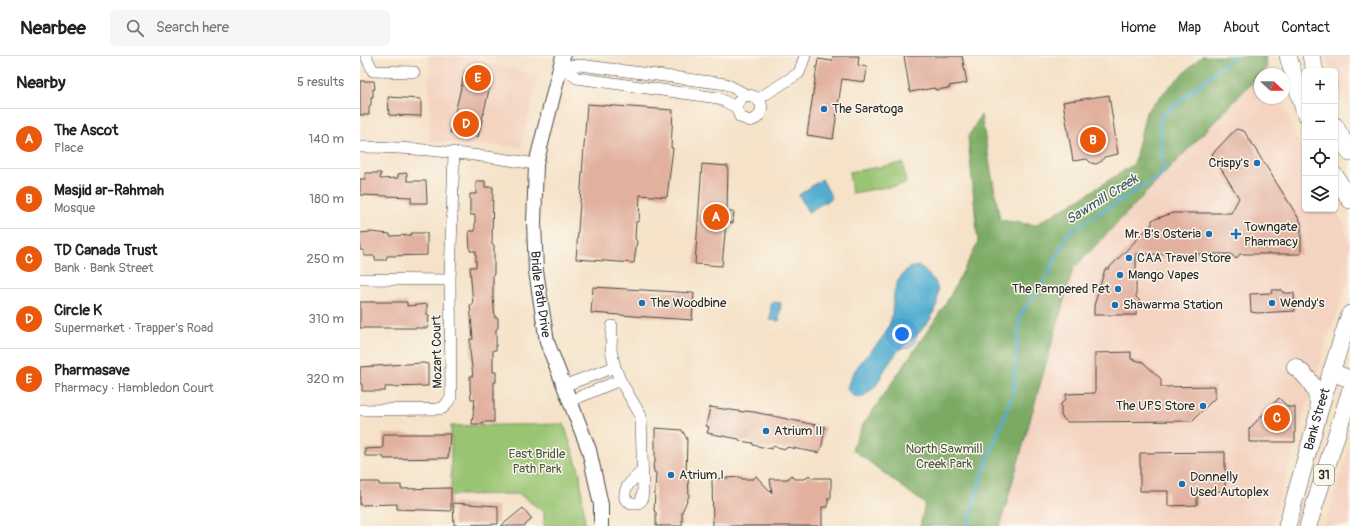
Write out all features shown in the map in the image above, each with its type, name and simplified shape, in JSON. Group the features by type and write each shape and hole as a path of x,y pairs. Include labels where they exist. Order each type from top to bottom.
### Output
{"main road":[{"path":"1288,56 1300,82 1304,104"},
{"path":"1311,56 1314,68"},
{"path":"1338,131 1350,153"},
{"path":"1338,181 1350,200"},
{"name":"Bank Street","path":"1287,526 1319,411 1350,314"},
{"path":"1295,367 1311,382 1317,393 1319,411"},
{"path":"1331,372 1350,379"},
{"name":"Bank Street","path":"1308,526 1350,392"}],"street":[{"path":"366,56 373,71 414,72"},
{"path":"758,99 798,73 805,56"},
{"path":"562,61 580,65 726,84 747,96"},
{"path":"562,61 577,78 718,98 736,107 740,117 745,120 754,120 761,113 762,108 758,99 753,96 747,96 740,99 736,107"},
{"name":"Bridle Path Drive","path":"562,61 536,164 534,223 536,271 547,342 563,386 590,450 601,505 601,526"},
{"path":"360,147 402,147 454,152 536,164"},
{"name":"Mozart Court","path":"360,410 437,410 448,404 452,398 450,280 454,152"},
{"path":"360,279 450,280"},
{"path":"612,326 611,350 620,380 641,416 641,472"},
{"path":"563,386 616,367"},
{"path":"570,400 620,380"}],"shaded area":[{"path":"429,56 455,56 539,75 521,147 430,142"},
{"path":"1326,56 1350,56 1350,113 1338,93 1338,68 1330,68"},
{"path":"1254,78 1254,104 1282,104 1302,151 1302,212 1337,212 1345,226 1350,246 1350,278 1323,351 1271,526 1000,526 1073,269 1223,105"},
{"path":"1350,445 1350,526 1325,526"}],"green space":[{"name":"North Sawmill Creek Park","path":"1202,56 1265,56 1267,67 1254,68 1254,81 1073,269 1000,526 920,526 925,504 852,449 863,425 945,305 978,243 968,137 981,115 1000,220 1035,225 1086,195 1134,164 1146,112 1170,86"},
{"path":"903,163 906,184 852,193 849,172"},
{"name":"East Bridle Path Park","path":"564,424 580,474 585,526 544,526 544,512 519,494 451,495 451,426"}],"water":[{"path":"822,179 832,198 808,212 799,195"},
{"path":"920,266 935,281 938,290 937,304 930,320 918,334 898,351 885,369 875,387 861,398 852,395 847,389 854,371 879,342 889,326 892,314 894,291 898,281 908,268"},
{"path":"771,302 781,303 779,321 770,320"}],"building":[{"name":"The Saratoga","path":"833,56 859,56 858,65 867,67 865,82 842,79 833,139 807,135 818,59 832,61"},
{"path":"904,56 962,56 967,83 949,86 950,88 935,90 935,88 910,92"},
{"path":"465,71 492,77 478,137 450,133"},
{"path":"360,81 374,81 375,89 373,89 373,97 371,97 369,115 360,115"},
{"path":"1109,95 1118,154 1104,157 1102,161 1096,164 1091,163 1087,159 1073,161 1063,102"},
{"path":"388,97 421,99 421,116 389,115"},
{"path":"587,104 673,110 671,148 673,148 667,197 640,195 639,221 636,222 635,239 637,241 634,263 576,259"},
{"path":"1236,129 1244,131 1301,222 1301,254 1240,254 1236,259 1231,254 1190,254 1185,258 1180,254 1136,254 1136,297 1140,301 1136,305 1136,315 1094,315 1094,306 1105,269 1108,269 1152,224 1152,220 1173,213 1231,213 1239,198 1212,154"},
{"path":"702,164 728,166 727,212 734,212 733,223 726,222 722,266 695,264"},
{"path":"365,173 381,173 380,179 398,178 398,174 407,173 407,181 426,181 427,203 411,203 411,197 360,195 360,179 365,179"},
{"path":"476,181 485,181 485,187 493,187 493,297 495,318 498,318 498,328 496,329 496,350 493,350 493,372 496,372 496,382 494,382 494,422 482,422 483,424 472,424 475,399 471,399 470,388 470,376 473,376 470,339 473,339 470,305 473,305 470,267 476,267 476,251 470,251 469,231 475,231 475,215 470,215 470,194 476,194"},
{"path":"370,232 390,234 390,236 411,235 411,233 427,233 427,255 387,256 386,260 375,260 375,256 364,256 364,250 360,250 360,233"},
{"name":"The Woodbine","path":"593,287 694,293 692,320 591,313"},
{"name":"Wendy's","path":"1272,290 1282,290 1283,293 1294,293 1295,311 1251,312 1250,294 1272,293"},
{"path":"360,302 407,302 407,306 427,304 427,315 429,315 428,328 360,328"},
{"path":"1131,352 1131,359 1143,362 1161,379 1161,387 1215,386 1215,398 1192,421 1067,422 1061,416 1061,404 1066,399 1066,394 1095,393 1095,353"},
{"path":"423,363 428,364 428,386 385,387 385,391 362,391 362,384 360,384 360,367"},
{"path":"1279,398 1288,407 1295,407 1295,442 1249,442 1249,429"},
{"name":"Atrium II","path":"710,407 754,412 825,427 819,453 787,447 786,449 772,446 772,449 753,445 753,443 740,441 739,439 707,433 709,427 706,426"},
{"name":"Atrium I","path":"655,428 682,430 687,439 686,477 688,478 689,496 682,512 682,526 656,526 656,512 654,511 656,473 654,472 653,464 655,463"},
{"path":"383,434 450,434 448,458 384,459 383,456 365,456 365,449 383,448"},
{"name":"Donnelly Used Autoplex","path":"1225,452 1225,470 1228,474 1225,477 1225,491 1197,491 1197,505 1168,506 1168,491 1140,491 1140,453"},
{"path":"791,475 794,479 805,479 809,475 812,478 831,478 831,498 828,498 828,507 822,507 822,526 713,526 712,479 740,477 742,479 753,479 756,476 772,493 770,479 788,479"},
{"path":"360,482 379,482 379,485 401,485 401,489 451,488 451,511 397,509 397,504 360,505"},
{"path":"453,503 498,506 498,524 454,525"},
{"path":"523,508 532,519 524,526 501,526"}],"waterway":[{"name":"Sawmill Creek","path":"968,526 981,478 1013,393 1020,315 1046,278 1069,232 1163,174 1160,118 1234,56"}],"place":[{"name":"Pharmasave","path":"478,78"},
{"name":"The Saratoga","path":"824,109"},
{"name":"Circle K","path":"466,124"},
{"name":"Masjid ar-Rahmah","path":"1093,140"},
{"name":"Crispy's","path":"1257,163"},
{"name":"The Ascot","path":"716,217"},
{"name":"Mr. B's Osteria","path":"1209,234"},
{"name":"Towngate Pharmacy","path":"1236,234"},
{"name":"CAA Travel Store","path":"1129,258"},
{"name":"Mango Vapes","path":"1120,275"},
{"name":"The Pampered Pet","path":"1118,289"},
{"name":"The Woodbine","path":"642,303"},
{"name":"Wendy's","path":"1272,303"},
{"name":"Shawarma Station","path":"1115,305"},
{"name":"The UPS Store","path":"1203,406"},
{"name":"TD Canada Trust","path":"1277,418"},
{"name":"Atrium II","path":"766,431"},
{"name":"Atrium I","path":"671,475"},
{"name":"Donnelly Used Autoplex","path":"1182,484"}]}
